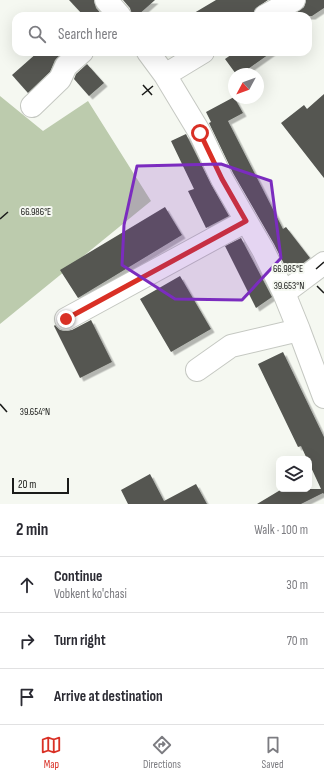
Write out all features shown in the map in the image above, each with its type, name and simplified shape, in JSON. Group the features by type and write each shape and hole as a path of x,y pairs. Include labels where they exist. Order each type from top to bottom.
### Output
{"street":[{"path":"106,0 116,12"},
{"path":"272,12 294,0"},
{"path":"32,106 60,79 66,66 77,56"},
{"path":"151,56 165,75 200,133 222,179 262,250 284,293 324,398"},
{"path":"165,75 196,56"},
{"path":"66,319 246,221"},
{"path":"284,293 324,263"},
{"path":"197,370 231,346 299,330"}],"highlighted area":[{"path":"221,164 271,181 281,258 242,300 175,299 122,265 124,225 137,166"}],"green space":[{"path":"0,96 43,131 88,101 151,201 0,324"}],"building":[{"path":"69,0 94,0 96,8 100,12 80,12"},
{"path":"123,0 155,0 142,12 131,12 130,8"},
{"path":"216,0 268,0 255,9 254,12 196,12"},
{"path":"306,0 324,0 324,8 312,16 312,12 297,12 304,7"},
{"path":"33,56 59,56 55,60 50,72 28,93 12,75"},
{"path":"229,56 266,56 249,68 232,68 225,59"},
{"path":"87,64 104,83 89,96 74,79 76,74"},
{"path":"324,94 324,178 281,123 304,105 307,109"},
{"path":"228,100 228,104 238,104 243,113 228,121 283,229 286,227 310,258 289,274 274,244 233,173 209,123 211,122 206,112"},
{"path":"186,134 229,216 206,228 188,191 194,189 171,141"},
{"path":"165,207 182,235 78,298 60,270"},
{"path":"241,238 272,297 256,308 225,246"},
{"path":"180,276 211,329 171,352 140,299"},
{"path":"91,320 112,362 80,378 54,326 55,325 60,330 66,331 72,330"},
{"path":"283,352 324,437 324,494 323,493 301,504 257,504 277,492 312,492 312,489 321,489 312,470 312,456 306,456 301,446 298,447 258,364"},
{"path":"150,474 164,501 196,484 207,504 128,504 121,490"}],"route":[{"path":"66,319 246,221 222,179 200,133"}]}
